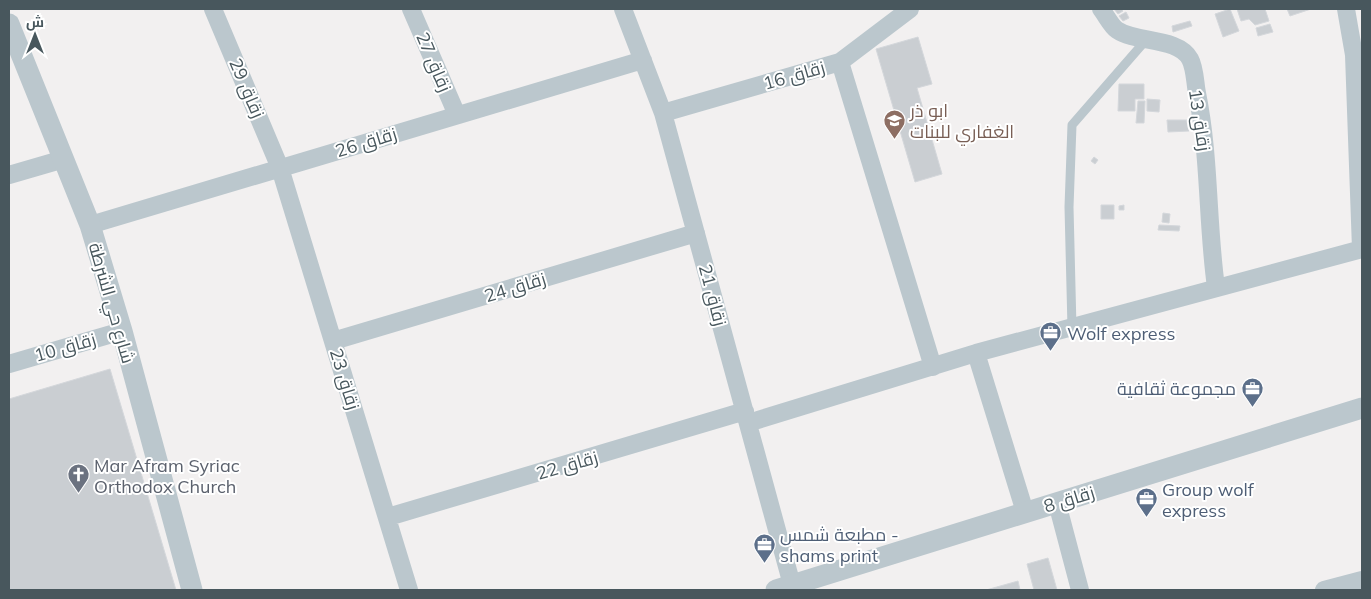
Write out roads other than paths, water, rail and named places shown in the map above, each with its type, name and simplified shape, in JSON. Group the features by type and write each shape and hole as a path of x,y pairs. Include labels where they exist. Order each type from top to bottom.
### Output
{"street":[{"name":"زقاق 29","path":"213,9 280,168"},
{"name":"زقاق 27","path":"411,9 457,115"},
{"name":"زقاق 21","path":"623,9 663,113 747,417 784,588"},
{"name":"زقاق 16","path":"663,113 840,62 910,9"},
{"name":"زقاق 13","path":"1101,9 1117,30 1146,40 1172,44 1190,59 1206,152 1211,256 1216,287"},
{"path":"1346,9 1354,55 1362,249"},
{"name":"شارع حي الشرطة","path":"9,24 90,225 122,331 192,590"},
{"name":"زقاق 26","path":"90,225 643,60"},
{"path":"840,62 933,367"},
{"path":"9,175 64,159"},
{"name":"زقاق 23","path":"280,168 409,590"},
{"name":"زقاق 24","path":"333,341 696,233"},
{"name":"زقاق 22","path":"388,518 1216,287 1362,249"},
{"name":"زقاق 10","path":"9,364 122,331"},
{"path":"976,354 1025,512"},
{"name":"زقاق 8","path":"784,588 1362,408"},
{"path":"1057,502 1080,590"},
{"path":"1324,590 1362,580"}],"lane":[{"path":"1072,328 1069,207 1072,125 1146,40"}],"place":[{"name":"ابو ذر الغفاري للبنات","path":"894,139"},
{"name":"Wolf express","path":"1051,352"},
{"name":"مجموعة ثقافية","path":"1252,407"},
{"name":"Mar Afram Syriac Orthodox Church","path":"78,494"},
{"name":"Group wolf express","path":"1146,518"},
{"name":"مطبعة شمس - shams print","path":"764,563"}]}
